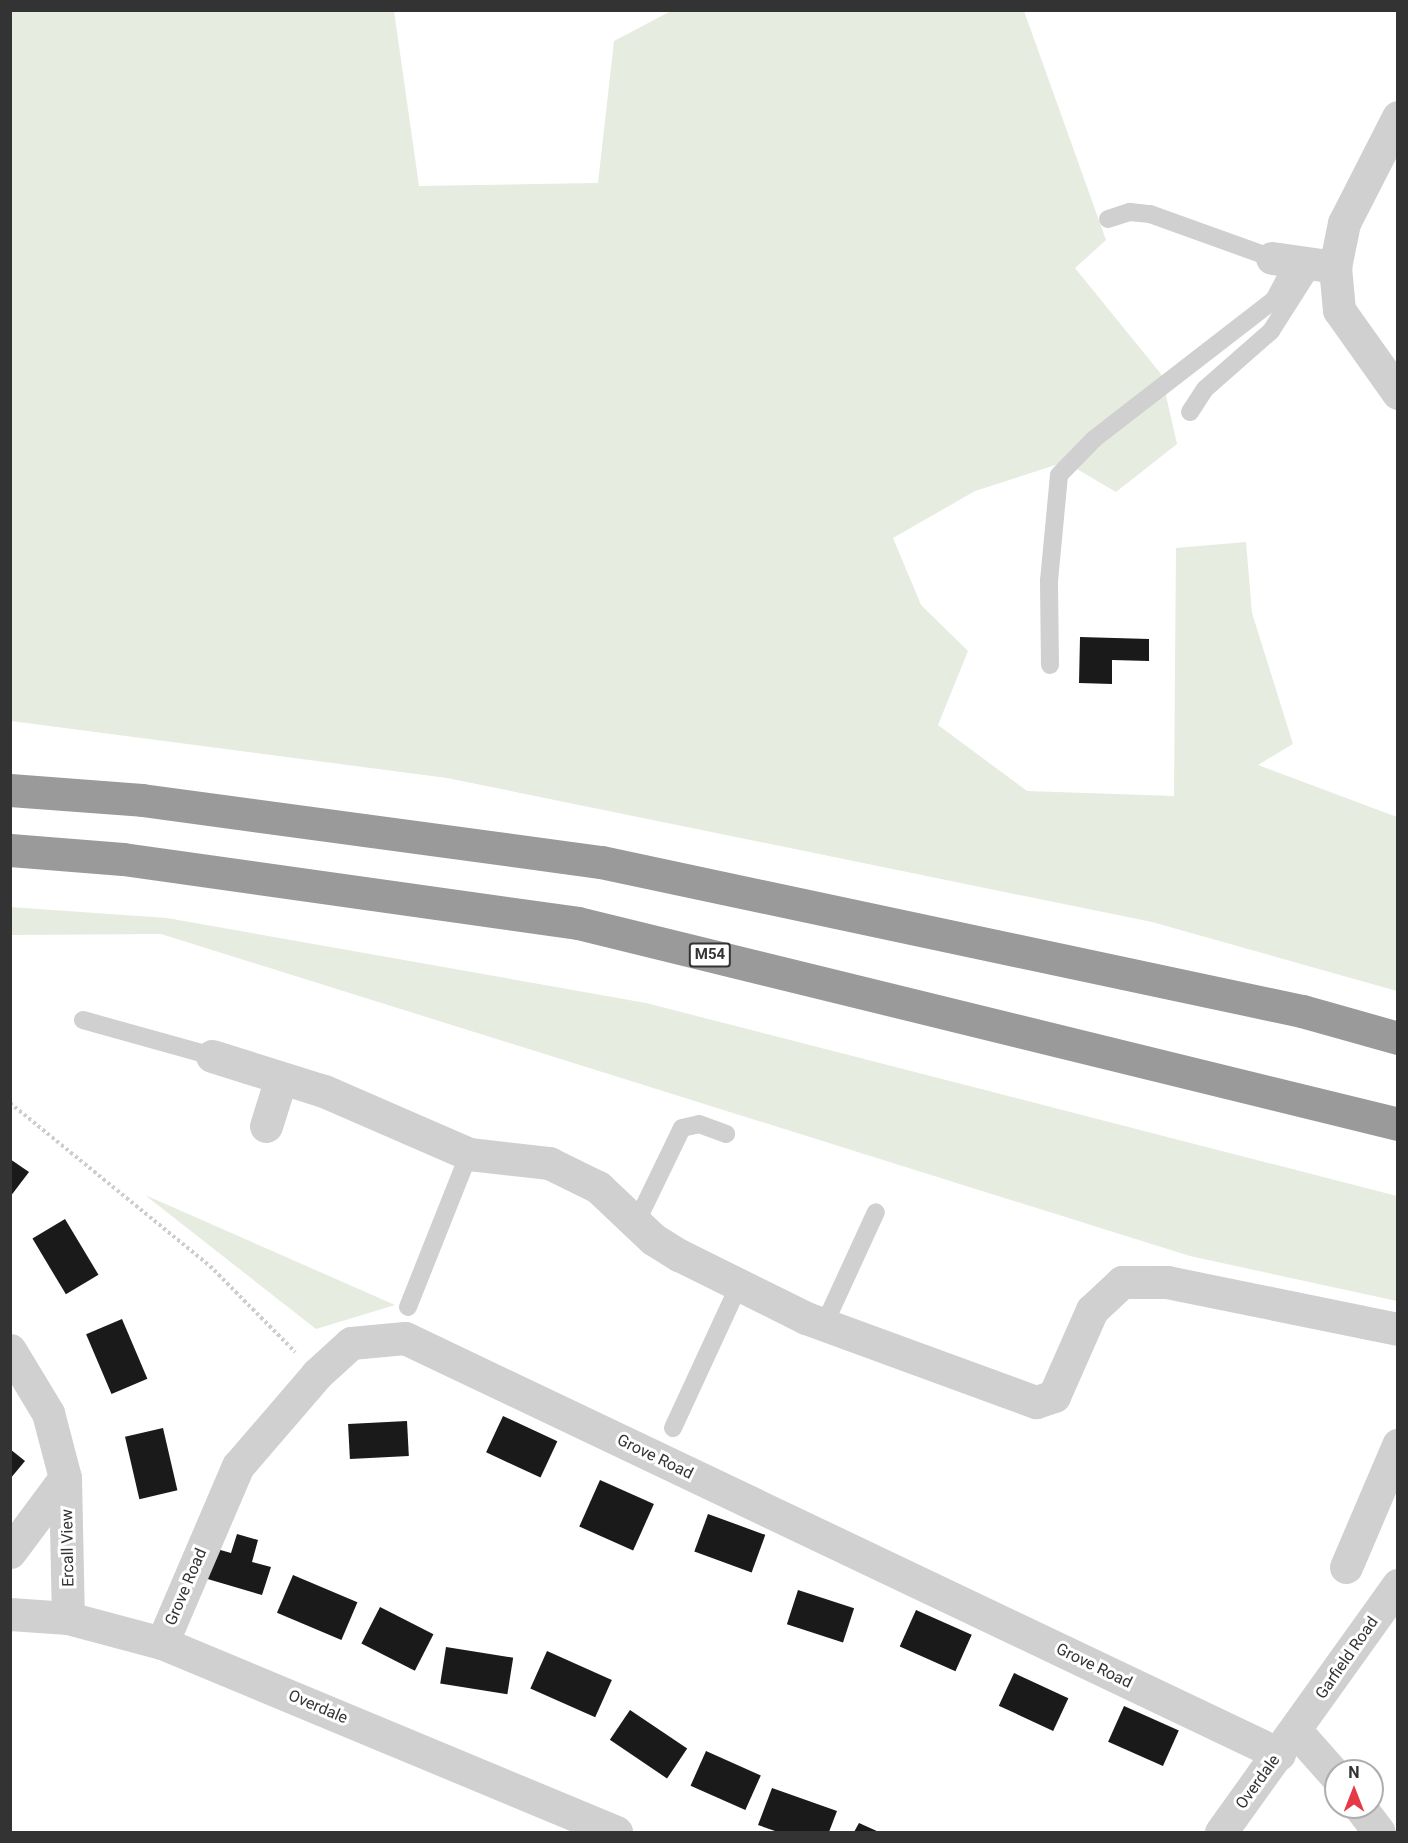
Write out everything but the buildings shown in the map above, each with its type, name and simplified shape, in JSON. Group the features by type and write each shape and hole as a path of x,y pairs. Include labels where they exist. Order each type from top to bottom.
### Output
{"highway":[{"path":"10,790 142,800 601,862 1302,1011 1398,1038"},
{"name":"M54","path":"10,850 123,860 578,923 1398,1124"}],"street":[{"path":"1398,117 1344,223 1303,263 1398,393"},
{"path":"212,1056 281,1077 470,1154 549,1163 598,1187 679,1255 824,1325 1036,1402 1054,1396 1092,1310 1122,1282 1167,1282 1398,1329"},
{"path":"266,1126 281,1077"},
{"name":"Grove Road","path":"162,1643 238,1466 317,1374 351,1343 405,1338 1287,1743"},
{"name":"Ercall View","path":"10,1350 48,1413 65,1478 68,1618"},
{"path":"1346,1567 1398,1445"},
{"name":"Ercall View","path":"10,1552 65,1478"},
{"name":"Garfield Road","path":"1287,1743 1398,1585"},
{"name":"Overdale","path":"10,1614 68,1618 162,1643 616,1833"},
{"path":"1287,1743 1324,1768"},
{"name":"Overdale","path":"1221,1833 1287,1743"},
{"path":"1369,1819 1379,1833"}],"lane":[{"path":"1108,219 1130,212 1150,214 1303,263"},
{"path":"1190,412 1205,388 1271,331 1303,263"},
{"path":"1050,665 1049,581 1059,475 1094,439 1274,300 1303,263"},
{"path":"83,1020 212,1056"},
{"path":"637,1221 682,1128 699,1124 726,1134"},
{"path":"408,1307 470,1154"},
{"path":"824,1325 876,1212"},
{"path":"673,1428 740,1283"}],"path":[{"path":"10,1103 210,1266 317,1374"}],"shaded area":[{"path":"11,11 394,11 419,186 598,183 614,41 671,11 1024,11 1106,240 1075,268 1161,374 1177,444 1116,492 1065,462 975,491 893,538 921,605 968,651 938,725 1027,791 1174,796 1176,548 1246,542 1252,613 1293,744 1258,765 1397,817 1397,991 1152,922 447,778 11,721"},
{"path":"10,907 167,918 646,1003 1397,1196 1397,1301 1190,1256 161,934 11,935"},
{"path":"145,1195 395,1305 316,1329"}]}
